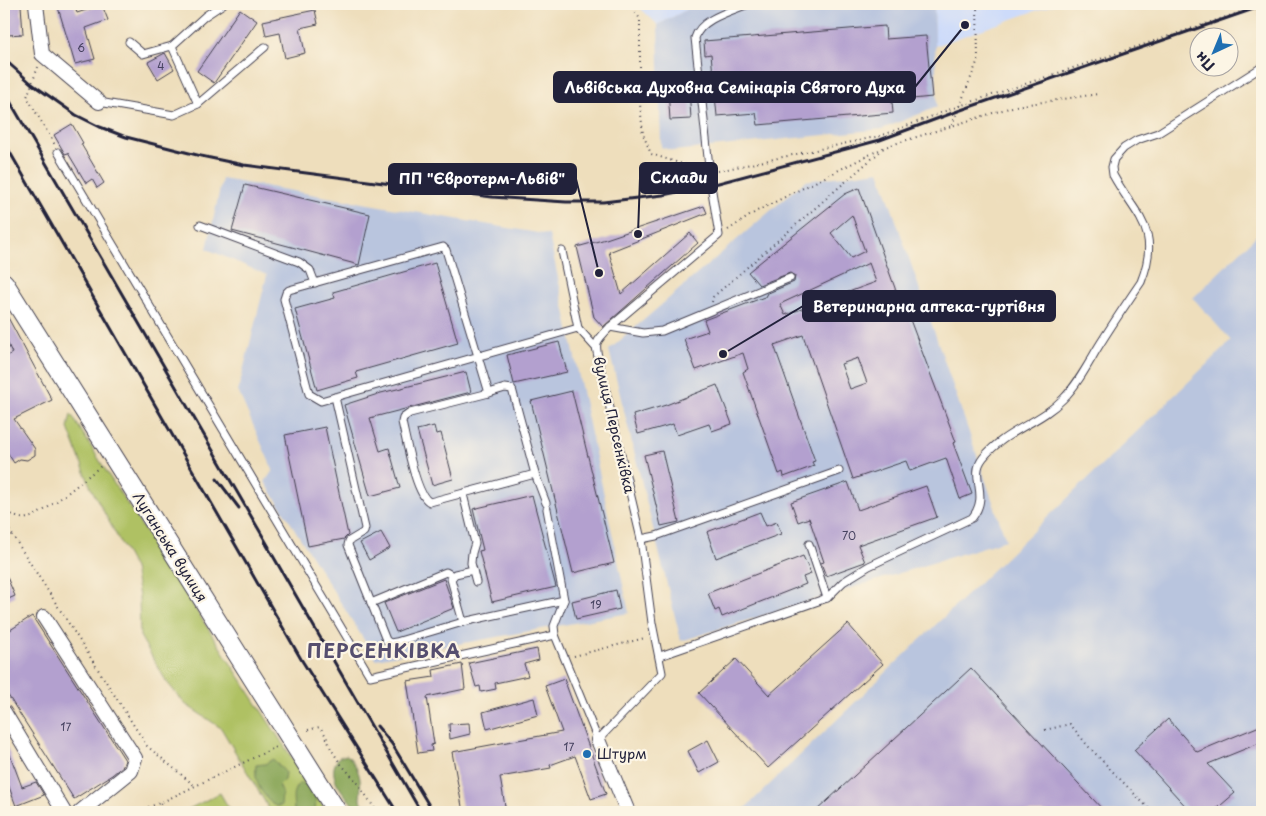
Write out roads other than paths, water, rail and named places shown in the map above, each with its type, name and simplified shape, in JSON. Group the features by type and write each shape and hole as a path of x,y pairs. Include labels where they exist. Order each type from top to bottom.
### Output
{"main road":[{"name":"Луганська вулиця","path":"4,283 337,812"}],"street":[{"path":"36,4 42,54 99,102"},
{"path":"44,617 135,758 131,771 80,812"},
{"path":"4,712 64,812"},
{"path":"598,740 628,812"}],"lane":[{"path":"129,42 143,54 172,46 205,16 223,4"},
{"name":"вулиця Персенківка","path":"598,740 662,673 641,539 596,348 597,341 610,327 719,235 700,95 695,42 696,34 701,26 708,21 748,4"},
{"path":"172,46 198,104"},
{"path":"99,102 174,115 198,104 265,46"},
{"path":"660,656 827,598 843,582 869,566 972,518 978,509 981,498 977,472 982,458 1007,437 1053,409 1072,389 1141,282 1150,252 1149,238 1145,226 1113,175 1114,159 1118,153 1131,143 1158,134 1262,66"},
{"path":"58,152 370,676 555,635"},
{"path":"200,225 299,262 310,270 315,283"},
{"path":"489,392 478,357 446,250 443,247 289,290 286,293 284,299 310,394 321,401 478,357 578,328"},
{"path":"562,251 578,328 596,348"},
{"path":"610,327 643,333 662,331 790,278"},
{"path":"535,474 430,502 425,500 419,490 402,422 403,418 410,413 489,392 512,389 535,474 546,506 564,600 554,626 555,635 598,740"},
{"path":"335,397 365,528 364,532 349,540 348,545 386,640 390,642 463,622 564,600"},
{"path":"641,539 656,536 838,471"},
{"path":"463,494 475,543 472,552 476,582"},
{"path":"809,544 827,598"},
{"path":"371,604 446,572 453,576 473,570"},
{"path":"453,576 451,579 463,622"}],"railway":[{"path":"4,59 32,84 76,115 100,127 126,137 201,156 244,165 492,197 566,202 603,202 663,195 711,185 880,140 958,111 1262,6"},
{"path":"4,91 269,547"},
{"path":"4,142 301,659 397,812"},
{"path":"217,479 239,508"},
{"path":"265,542 421,812"},
{"path":"377,726 392,744 433,812"}],"place":[{"name":"Львівська Духовна Семінарія Святого Духа","path":"965,25"},
{"name":"Склади","path":"638,234"},
{"name":"ПП \"Євротерм-Львів\"","path":"599,273"},
{"name":"Ветеринарна аптека-гуртівня","path":"723,354"},
{"name":"Штурм","path":"587,754"}],"district":[{"name":"ПЕРСЕНКІВКА","path":"384,651"}]}
